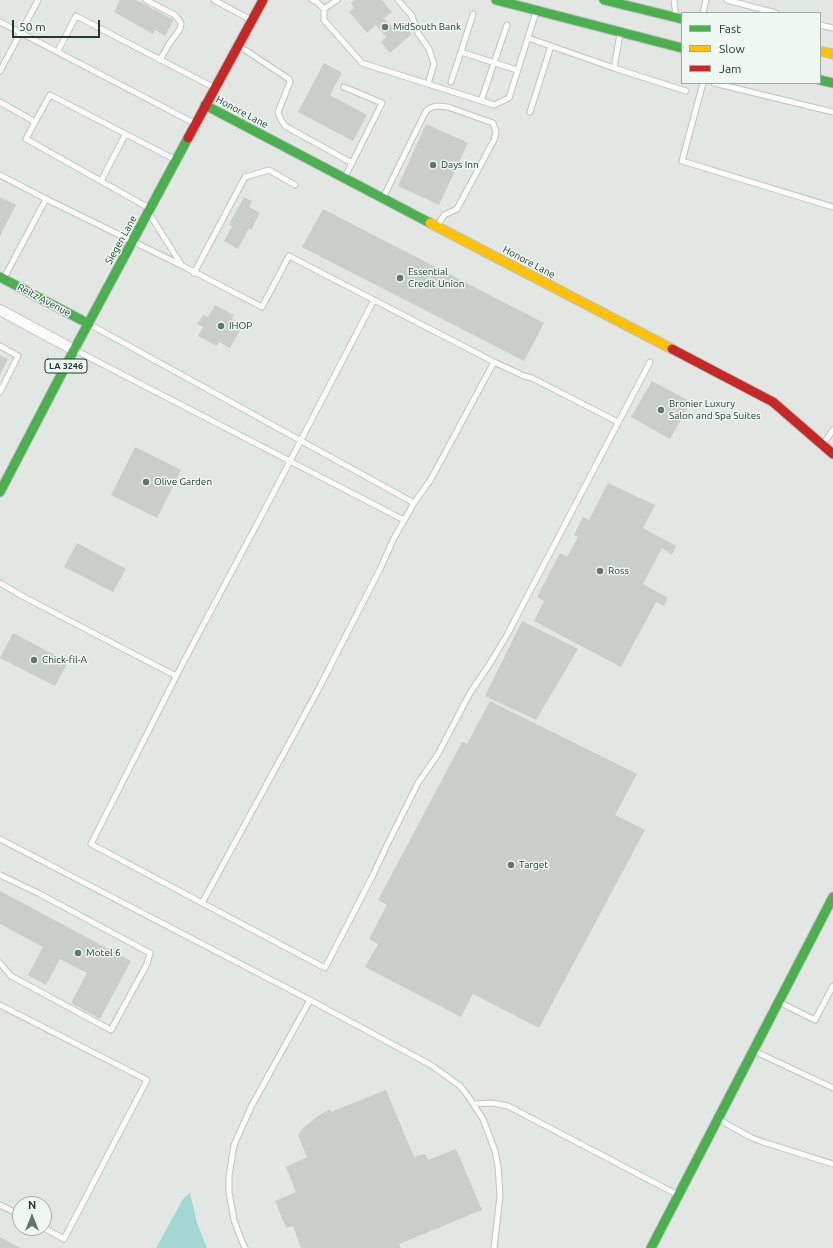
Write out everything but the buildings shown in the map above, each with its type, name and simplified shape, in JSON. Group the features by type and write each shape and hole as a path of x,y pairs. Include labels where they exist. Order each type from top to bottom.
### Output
{"street":[{"name":"Siegen Lane","path":"0,492 74,350 263,0"},
{"path":"496,0 681,48"},
{"path":"604,0 679,18"},
{"path":"821,51 833,54"},
{"path":"821,80 833,83"},
{"name":"Honore Lane","path":"205,105 772,402 833,454"},
{"name":"Reitz Avenue","path":"2,278 88,324"},
{"path":"0,310 74,350"},
{"path":"651,1248 833,897"}],"lane":[{"path":"0,71 38,0"},
{"path":"146,0 175,15 180,23 179,31 168,44 160,60"},
{"path":"214,0 252,20"},
{"path":"312,0 317,2 324,9 324,20 362,63 494,105 509,98 537,11"},
{"path":"324,9 337,0"},
{"path":"398,0 412,16 418,33 429,49 434,64 428,84"},
{"path":"674,0 679,18"},
{"path":"703,12 706,0"},
{"path":"727,0 772,12"},
{"path":"451,82 473,14"},
{"path":"58,51 76,16 216,88"},
{"path":"0,22 196,124"},
{"path":"481,101 507,25"},
{"path":"821,25 833,28"},
{"path":"614,68 620,33"},
{"path":"528,38 686,91"},
{"path":"239,46 289,80 290,82 278,112 285,126 352,163"},
{"path":"530,112 551,46"},
{"path":"460,52 517,70"},
{"path":"703,84 682,161 833,207"},
{"path":"718,84 833,112"},
{"path":"344,87 382,103 344,179"},
{"path":"177,161 50,95 26,139 101,180 150,211 181,265"},
{"path":"0,102 35,122"},
{"path":"382,198 426,112 430,108 436,106 448,107 493,123 496,132 494,140 457,209 444,215 437,226"},
{"path":"101,180 125,135"},
{"path":"194,273 245,177 268,170 295,185"},
{"path":"0,175 46,200 181,265 262,307 289,256 494,362 524,376 532,378 618,422"},
{"path":"2,278 46,200"},
{"path":"374,300 176,676 91,844 324,968 373,875 418,783 438,754 470,693 490,666 650,362"},
{"path":"88,324 414,502"},
{"path":"0,346 18,356 0,392"},
{"path":"74,350 404,520"},
{"path":"202,903 314,698 404,520 414,502 431,479 494,362"},
{"path":"823,445 833,430"},
{"path":"0,583 176,676"},
{"path":"0,839 310,1000 431,1065 460,1086 483,1119 495,1151 498,1166 500,1196 494,1248"},
{"path":"0,875 38,893 150,952 147,964 111,1030 11,976 0,964"},
{"path":"779,1002 815,1020 833,986"},
{"path":"245,1248 234,1220 229,1192 229,1176 234,1145 251,1108 310,1000"},
{"path":"0,1006 146,1080 64,1239 52,1232"},
{"path":"754,1050 833,1088"},
{"path":"473,1104 492,1103 508,1106 678,1196"},
{"path":"717,1119 744,1134 763,1142 833,1164"},
{"path":"0,1205 12,1211"}],"water":[{"path":"190,1193 197,1223 207,1248 156,1248 183,1199"}],"traffic: fast":[{"path":"496,0 681,48"},
{"path":"604,0 681,19"},
{"path":"821,80 833,83"},
{"path":"205,105 430,223"},
{"path":"0,492 74,350 188,138"},
{"path":"0,277 89,324"},
{"path":"651,1248 833,897"}],"traffic: slow":[{"path":"821,51 833,54"},
{"path":"430,223 672,349"}],"traffic: jam":[{"path":"188,138 263,0"},
{"path":"672,349 773,402 833,454"}],"place":[{"name":"MidSouth Bank","path":"385,27"},
{"name":"Days Inn","path":"433,165"},
{"name":"Essential Credit Union","path":"400,278"},
{"name":"IHOP","path":"221,326"},
{"name":"Bronier Luxury Salon and Spa Suites","path":"661,410"},
{"name":"Olive Garden","path":"146,482"},
{"name":"Ross","path":"600,571"},
{"name":"Chick-fil-A","path":"34,660"},
{"name":"Target","path":"511,865"},
{"name":"Motel 6","path":"78,953"}]}
